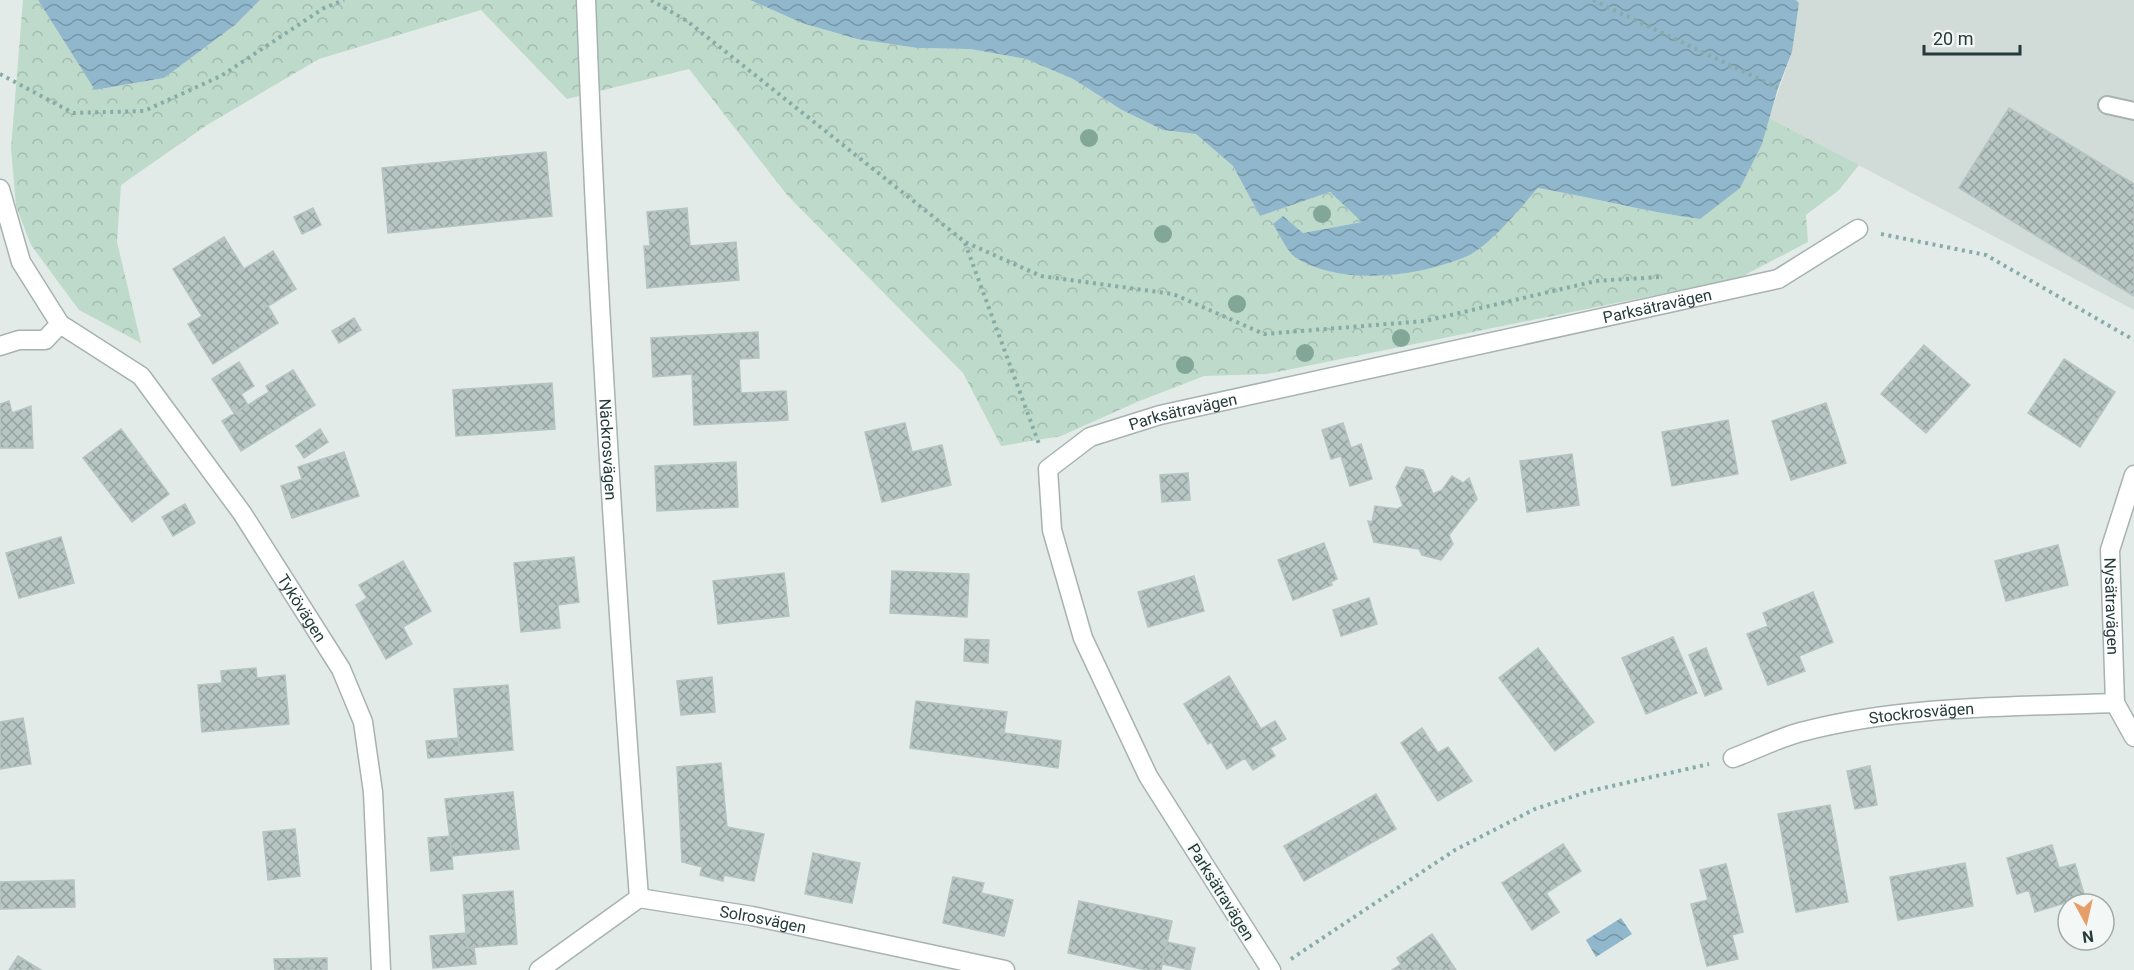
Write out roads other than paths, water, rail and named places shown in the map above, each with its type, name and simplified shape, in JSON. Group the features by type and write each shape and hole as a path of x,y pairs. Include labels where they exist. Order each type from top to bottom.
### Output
{"street":[{"name":"Näckrosvägen","path":"586,0 594,222 639,898"},
{"name":"Tykövägen","path":"0,189 21,262 60,324 141,376 242,513 341,669 363,722 373,792 381,970"},
{"name":"Parksätravägen","path":"1277,967 1148,776 1083,638 1052,531 1048,469 1090,437 1160,415 1778,279 1858,229"},
{"path":"0,346 19,340 45,340 60,324"},
{"name":"Nysätravägen","path":"2134,476 2110,550 2115,703 2134,737"},
{"name":"Stockrosvägen","path":"1733,758 1800,732 1881,717 2006,707 2115,703"},
{"path":"539,970 639,898"},
{"name":"Solrosvägen","path":"639,898 752,916 1005,970"}],"lane":[{"path":"2107,105 2134,111"}],"water":[{"path":"38,0 260,0 235,25 164,78 95,90"},
{"path":"750,0 1796,0 1799,3 1792,52 1778,88 1762,144 1740,188 1700,219 1538,188 1504,226 1474,252 1425,270 1380,276 1335,272 1314,267 1296,258 1283,242 1273,224 1283,216 1303,233 1362,222 1330,192 1260,216 1233,166 1196,134 1163,130 1122,110 1073,79 1026,59 970,49 917,48 857,39 802,23"},
{"path":"1621,918 1632,934 1596,957 1586,940"}]}
